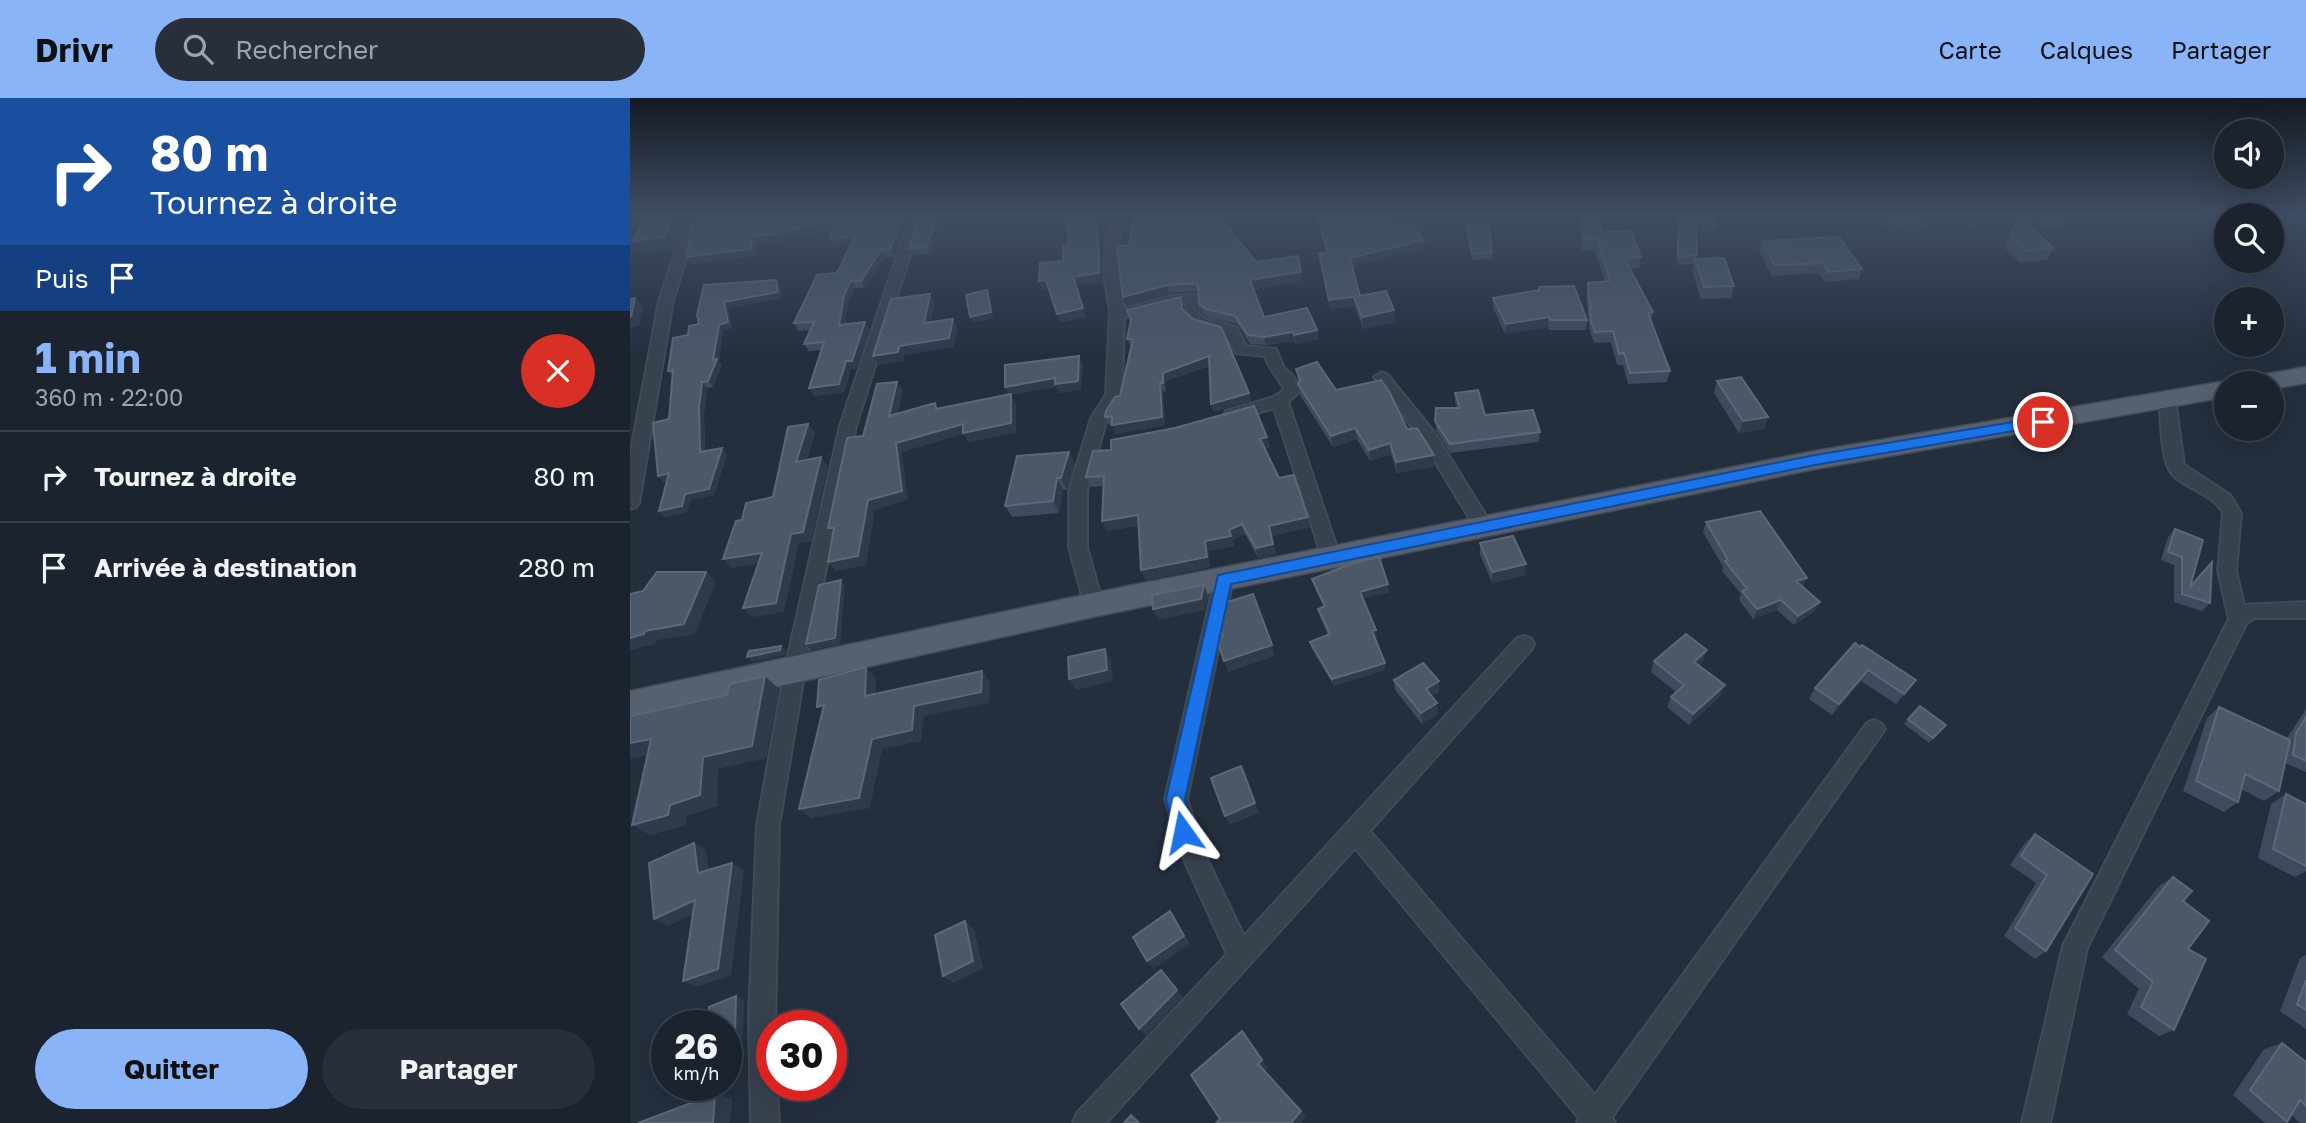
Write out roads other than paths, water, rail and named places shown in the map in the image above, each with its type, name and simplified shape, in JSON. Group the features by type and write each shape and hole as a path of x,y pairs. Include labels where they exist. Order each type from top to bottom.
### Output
{"main road":[{"path":"2284,379 2306,375"},
{"path":"630,705 1093,605 1815,460 2214,391"}],"street":[{"path":"630,503 636,439 666,301 679,262"},
{"path":"765,1123 762,1016 768,825 795,669 848,426 901,262"},
{"path":"1093,605 1078,547 1078,491 1099,418 1114,395 1116,316 1112,262"},
{"path":"1116,316 1170,300 1193,297 1192,315 1202,323 1231,330 1241,351 1271,352 1277,370 1288,379 1292,391 1280,401 1216,420"},
{"path":"1382,377 1428,436 1446,469 1485,527"},
{"path":"2167,400 2176,467 2182,475 2227,503 2232,512 2233,527 2226,569 2228,586 2239,619"},
{"path":"1280,401 1331,557"},
{"path":"1091,446 1116,441"},
{"path":"1224,579 1175,799 1196,867 1242,957"},
{"path":"2036,1123 2075,946 2239,619 2250,610 2306,610"},
{"path":"1087,1123 1242,957 1524,644"},
{"path":"1355,830 1596,1121 1874,729"}]}
